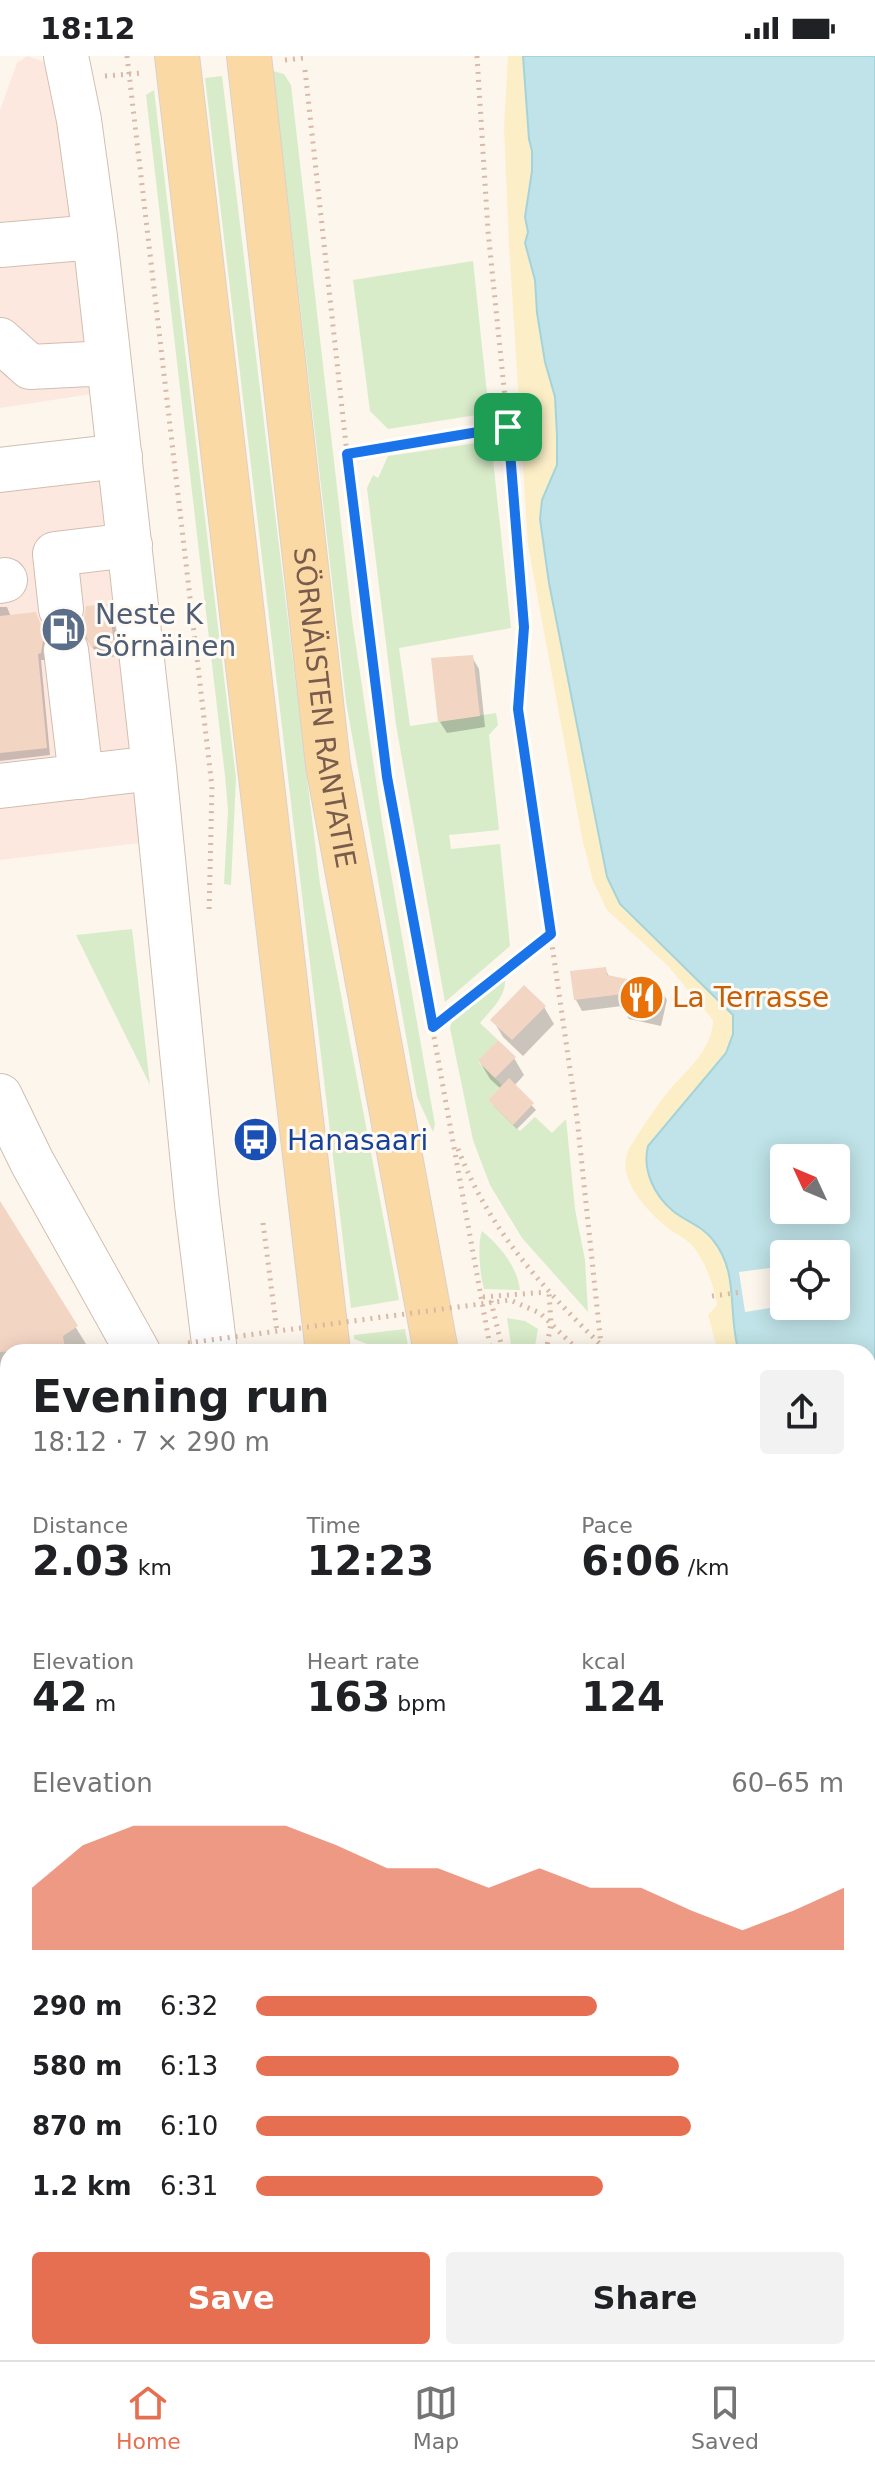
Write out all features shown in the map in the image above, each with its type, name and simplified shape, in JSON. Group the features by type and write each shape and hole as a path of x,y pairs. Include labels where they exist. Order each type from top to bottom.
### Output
{"main road":[{"path":"177,56 327,1344"},
{"name":"SÖRNÄISTEN RANTATIE","path":"249,56 328,765 435,1344"}],"street":[{"path":"66,56 79,120 95,237 154,768 197,1204 202,1344"},
{"path":"0,245 95,237"},
{"path":"0,340 30,367 109,363"},
{"path":"0,470 120,456"},
{"path":"81,777 55,554 130,545"},
{"path":"0,786 154,768"},
{"path":"3,1109 134,1344"}],"path":[{"path":"127,56 212,787 211,881"},
{"path":"477,56 488,231 524,627 518,709 577,1118 601,1344"},
{"path":"305,70 347,454 387,777 490,1344"},
{"path":"347,454 508,427"},
{"path":"433,1027 551,934"},
{"path":"453,1135 473,1188 501,1233 548,1291 600,1344"},
{"path":"263,1223 277,1332"},
{"path":"483,1297 548,1291"},
{"path":"547,1344 551,1323 548,1291"},
{"path":"712,1296 742,1292"},
{"path":"217,1344 277,1332 510,1300 540,1313 572,1344"},
{"path":"491,1301 501,1344"}],"shaded area":[{"path":"27,56 45,62 53,70 92,394 0,408 0,110 17,63"},
{"path":"105,475 148,842 0,860 0,491"}],"green space":[{"path":"273,71 284,74 291,85 352,619 383,828 435,1125 433,1132 417,1097 346,702"},
{"path":"222,76 320,884 399,1300 351,1308 205,78"},
{"path":"154,90 236,778 231,885 224,884 228,810 225,776 146,95"},
{"path":"473,261 489,413 388,429 370,411 353,280"},
{"path":"491,441 511,628 399,648 410,726 496,713 498,725 489,735 499,830 449,835 451,849 500,844 510,946 445,1002 396,725 367,488 373,475 378,478 388,456"},
{"path":"132,929 150,1085 76,935"},
{"path":"505,978 501,997 480,1023 498,1040 478,1062 502,1085 488,1100 520,1131 535,1117 552,1133 566,1119 575,1209 585,1260 588,1312 522,1238 490,1185 473,1140 450,1028 453,1017"},
{"path":"482,1231 507,1257 520,1290 484,1289 480,1260"},
{"path":"507,1318 525,1321 538,1329 535,1344 511,1344"},
{"path":"405,1329 408,1344 367,1344 354,1339 354,1335"}],"sand":[{"path":"508,56 523,56 532,151 525,244 535,280 545,362 555,397 557,436 557,465 542,500 540,519 549,583 607,877 707,991 733,1014 733,1034 726,1053 648,1146 647,1164 651,1182 666,1205 705,1231 721,1253 730,1280 737,1344 716,1344 708,1315 717,1305 704,1264 690,1243 651,1213 635,1192 626,1170 630,1147 666,1094 703,1051 713,1020 668,966 607,910 593,881 582,838 528,545 504,128"}],"water":[{"path":"523,56 875,56 875,1344 737,1344 730,1280 721,1253 705,1231 666,1205 648,1173 648,1146 726,1053 733,1034 733,1015 620,904 607,877 549,583 540,519 542,500 557,465 557,436 555,397 545,362 535,280 525,243 528,232 525,217 532,171"}],"pier":[{"path":"770,1268 770,1308 745,1312 739,1272"}],"building":[{"path":"109,604 114,644 91,647 86,636 77,628 84,618 86,606"},
{"path":"36,612 40,623 50,631 38,654 47,748 0,753 0,616"},
{"path":"473,655 480,716 438,722 431,658"},
{"path":"606,967 607,975 661,986 655,1015 620,1008 623,994 574,1000 570,971"},
{"path":"524,985 546,1006 512,1040 490,1020"},
{"path":"498,1040 516,1057 495,1078 478,1061"},
{"path":"509,1078 534,1103 513,1125 488,1100"},
{"path":"0,1201 78,1326 63,1336 64,1344 0,1344"}],"place":[{"name":"Neste K Sörnäinen","path":"64,630"},
{"name":"La Terrasse","path":"641,997"},
{"name":"Hanasaari","path":"256,1140"}],"route":[{"path":"508,427 524,627 518,709 551,934 433,1027 387,777 347,454 508,427"}]}
